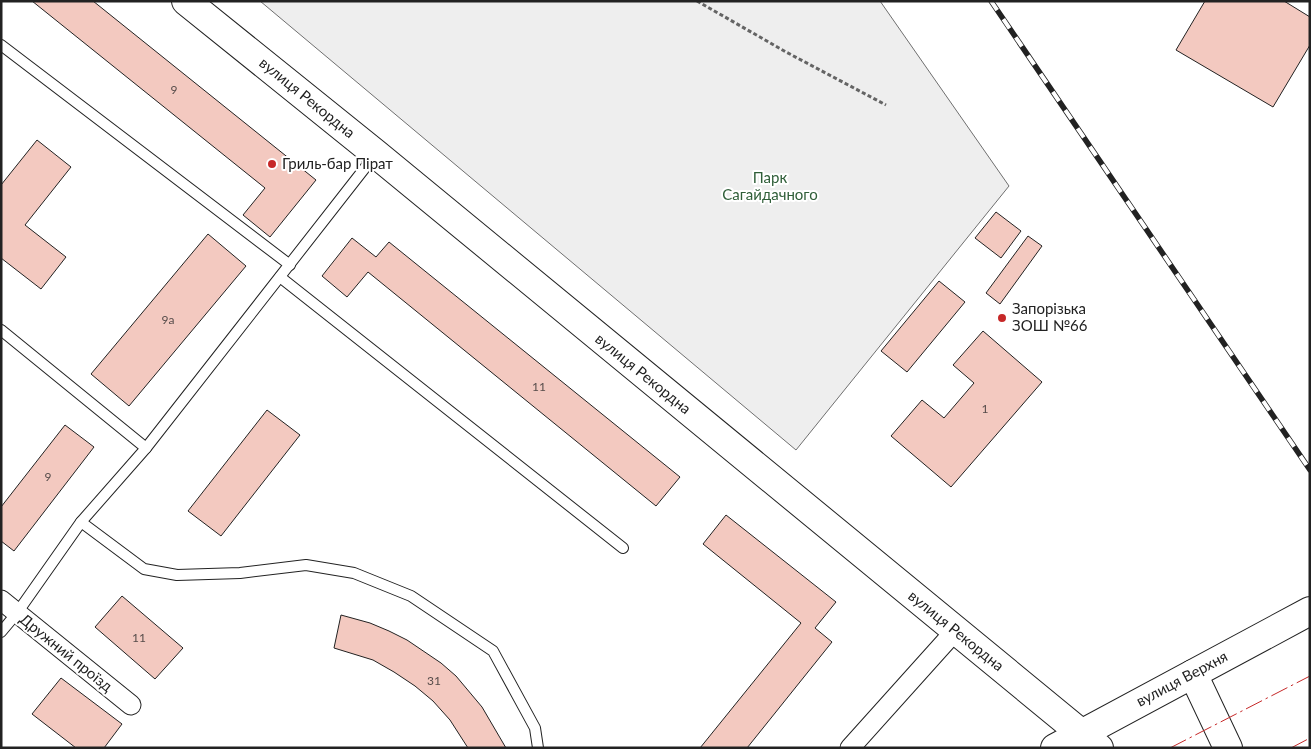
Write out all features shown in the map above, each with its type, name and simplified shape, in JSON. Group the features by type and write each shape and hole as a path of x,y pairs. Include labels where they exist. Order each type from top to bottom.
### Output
{"street":[{"name":"вулиця Рекордна","path":"186,1 376,154 1090,741"},
{"name":"Дружний проїзд","path":"1,600 131,705"},
{"name":"вулиця Верхня","path":"1055,748 1090,741 1192,674 1310,611"},
{"path":"850,748 956,630"},
{"path":"1192,674 1228,748"}],"lane":[{"path":"1,45 290,265"},
{"path":"1,632 17,613 81,522 146,448 376,154"},
{"path":"280,277 623,548"},
{"path":"1,330 146,448"},
{"path":"81,522 144,569 177,575 240,572 306,565 354,573 411,596 493,652 535,728 538,748"}],"path":[{"path":"697,1 786,52 886,104"}],"green space":[{"name":"Парк Сагайдачного","path":"260,1 880,1 1009,186 796,450"}],"building":[{"path":"32,1 93,1 316,180 270,237 243,215 265,188"},
{"path":"1205,1 1284,1 1310,17 1310,45 1273,107 1176,50"},
{"path":"37,140 71,167 25,225 66,257 41,289 1,258 1,185"},
{"path":"996,212 1021,231 1001,258 975,238"},
{"path":"208,234 246,266 129,406 91,374"},
{"path":"1028,236 1042,246 1000,304 986,293"},
{"path":"352,238 376,257 389,242 680,477 656,506 368,272 347,297 322,276"},
{"path":"939,281 965,302 907,372 881,351"},
{"path":"983,331 1042,382 951,487 891,436 922,400 944,418 974,383 953,365"},
{"path":"267,410 300,435 221,536 188,511"},
{"path":"65,425 94,447 14,551 1,541 1,507"},
{"path":"726,515 836,602 815,628 832,642 747,748 700,748 801,623 703,544"},
{"path":"122,596 183,648 155,679 95,627"},
{"path":"341,615 370,623 389,631 407,640 441,663 456,676 482,707 506,748 468,748 450,720 433,701 415,686 373,660 334,648"},
{"path":"61,678 122,724 104,748 76,748 32,714"}],"railway":[{"path":"991,1 1310,470"}],"power":[{"path":"1170,748 1310,676"},
{"path":"1291,748 1310,738"}],"place":[{"name":"Гриль-бар Пірат","path":"272,164"},
{"name":"Запорізька ЗОШ №66","path":"1002,318"}]}
